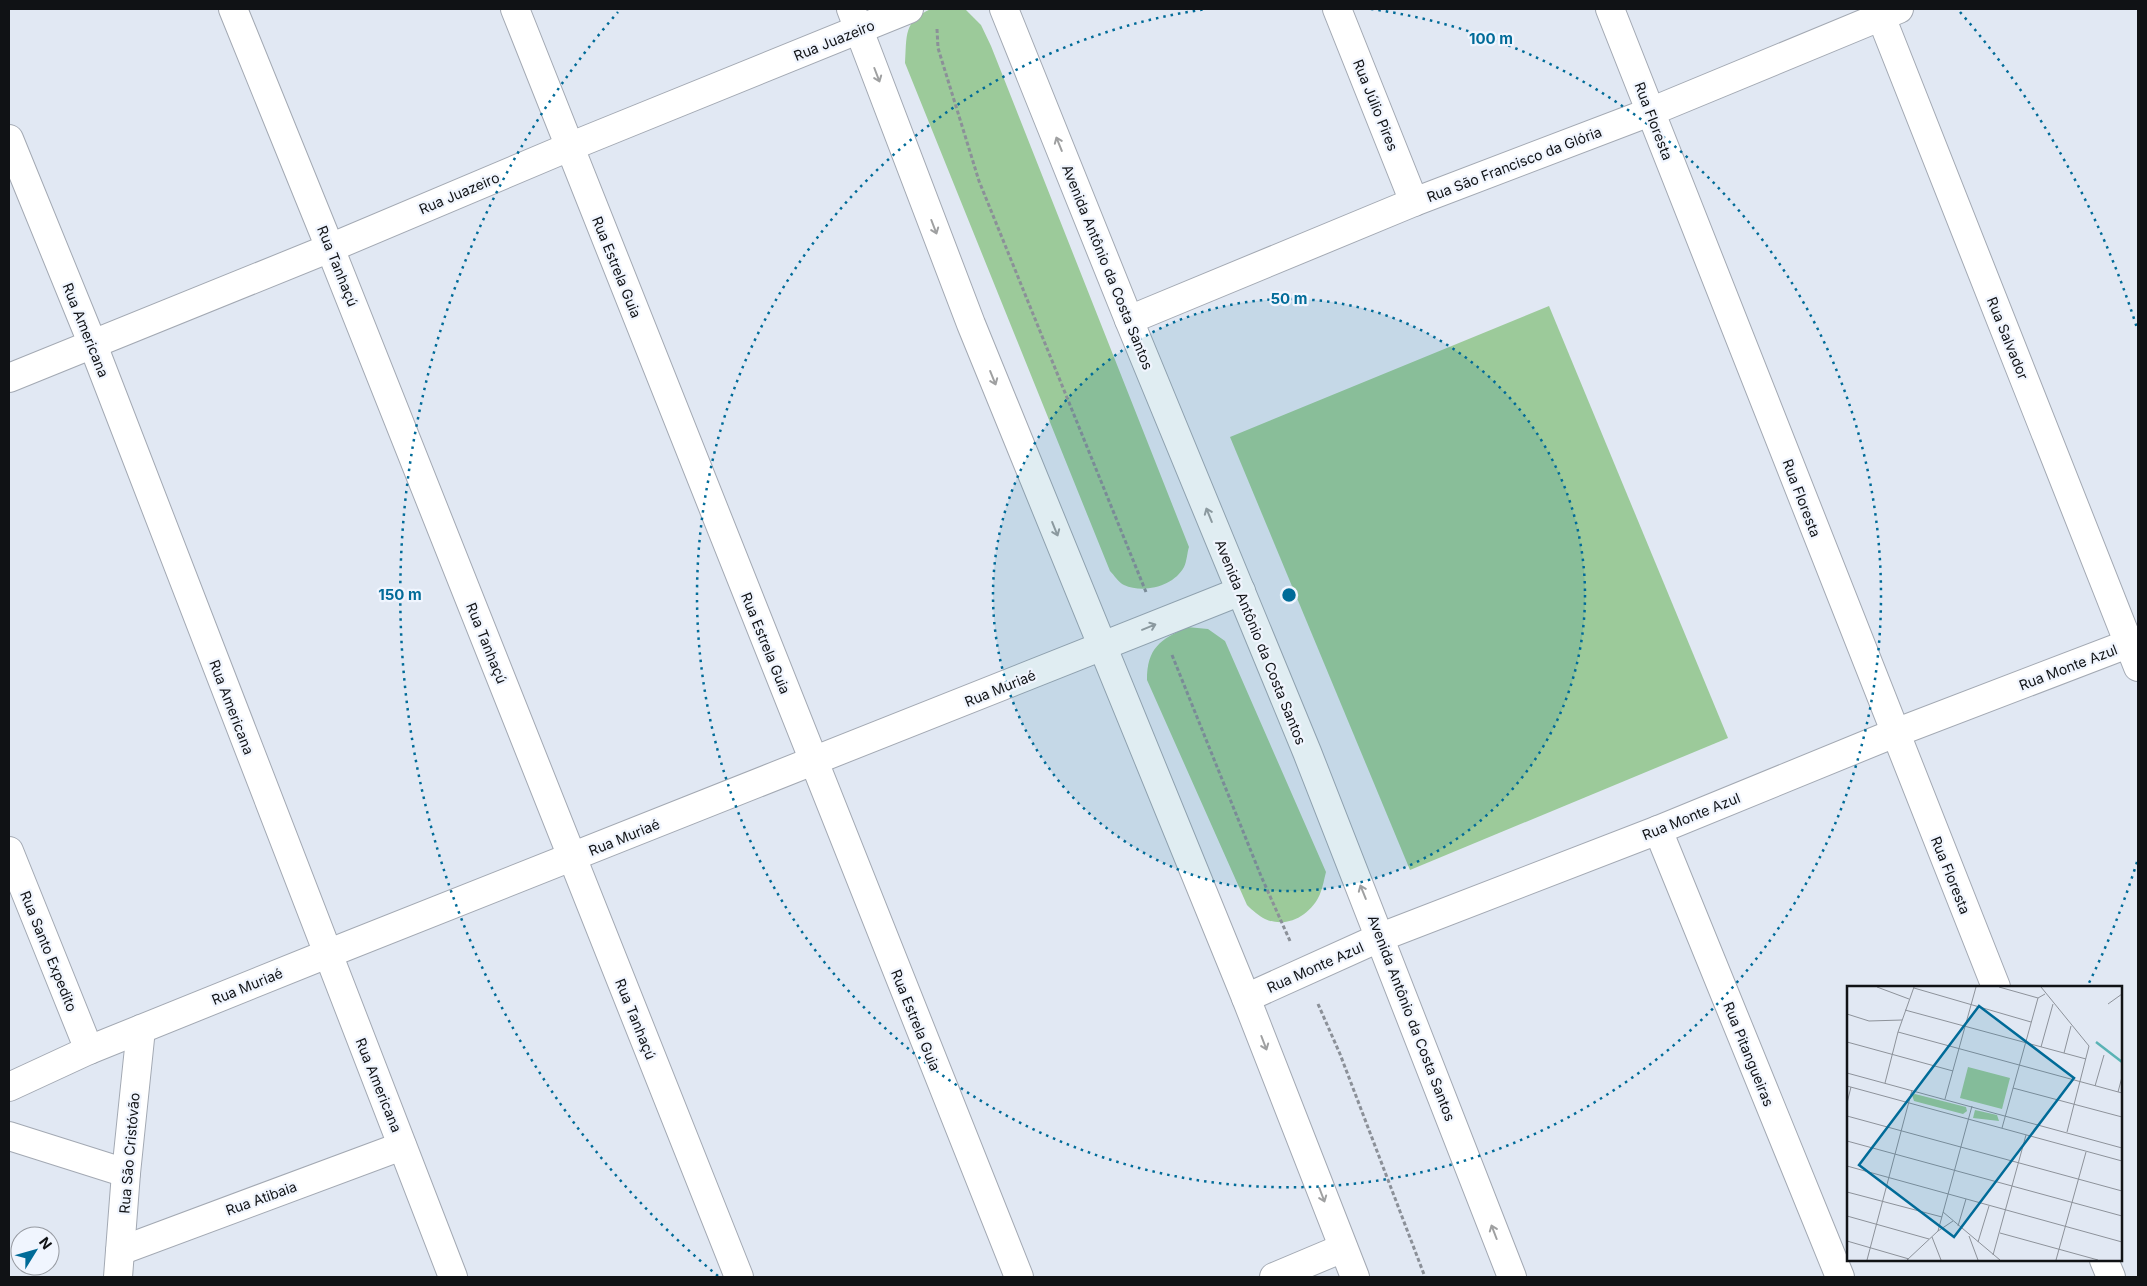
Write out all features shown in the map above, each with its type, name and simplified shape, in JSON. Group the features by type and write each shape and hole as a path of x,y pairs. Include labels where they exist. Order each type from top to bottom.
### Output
{"street":[{"name":"Rua Tanhaçú","path":"233,9 330,248 738,1277"},
{"name":"Rua Estrela Guia","path":"515,9 1019,1277"},
{"name":"Rua Juazeiro","path":"9,378 330,248 569,147 855,19 909,9"},
{"name":"Avenida Antônio da Costa Santos","path":"1004,9 1381,937 1512,1277"},
{"name":"Rua Júlio Pires","path":"1338,9 1414,202"},
{"name":"Rua Floresta","path":"1610,9 1996,986"},
{"name":"Rua São Francisco da Glória","path":"1129,320 1414,202 1650,112 1886,11"},
{"name":"Rua Salvador","path":"1886,11 2135,650"},
{"path":"855,19 971,324 1104,646 1246,998 1355,1277"},
{"name":"Rua Americana","path":"9,139 93,344 453,1277"},
{"name":"Rua Muriaé","path":"9,1087 89,1050 327,954 1241,592"},
{"name":"Rua Monte Azul","path":"1246,998 1381,937 1658,830 1895,733 2135,650"},
{"name":"Rua Pitangueiras","path":"1658,830 1840,1277"},
{"name":"Rua Santo Expedito","path":"9,850 89,1050"},
{"name":"Rua São Cristóvão","path":"119,1264 126,1173 141,1029"},
{"path":"9,1136 126,1173"},
{"name":"Rua Atibaia","path":"119,1264 402,1146"},
{"path":"1274,1277 1343,1248"},
{"path":"2104,1261 2111,1277"}],"green space":[{"path":"931,9 966,10 981,25 991,46 1189,547 1184,567 1179,574 1166,583 1149,588 1132,588 1118,581 1110,571 905,63 908,30 915,19"},
{"path":"1549,306 1728,738 1410,870 1230,437"},
{"path":"1187,627 1208,629 1225,641 1326,872 1316,902 1304,914 1290,921 1273,922 1265,919 1247,905 1147,680 1149,660 1157,646 1169,636"}]}
